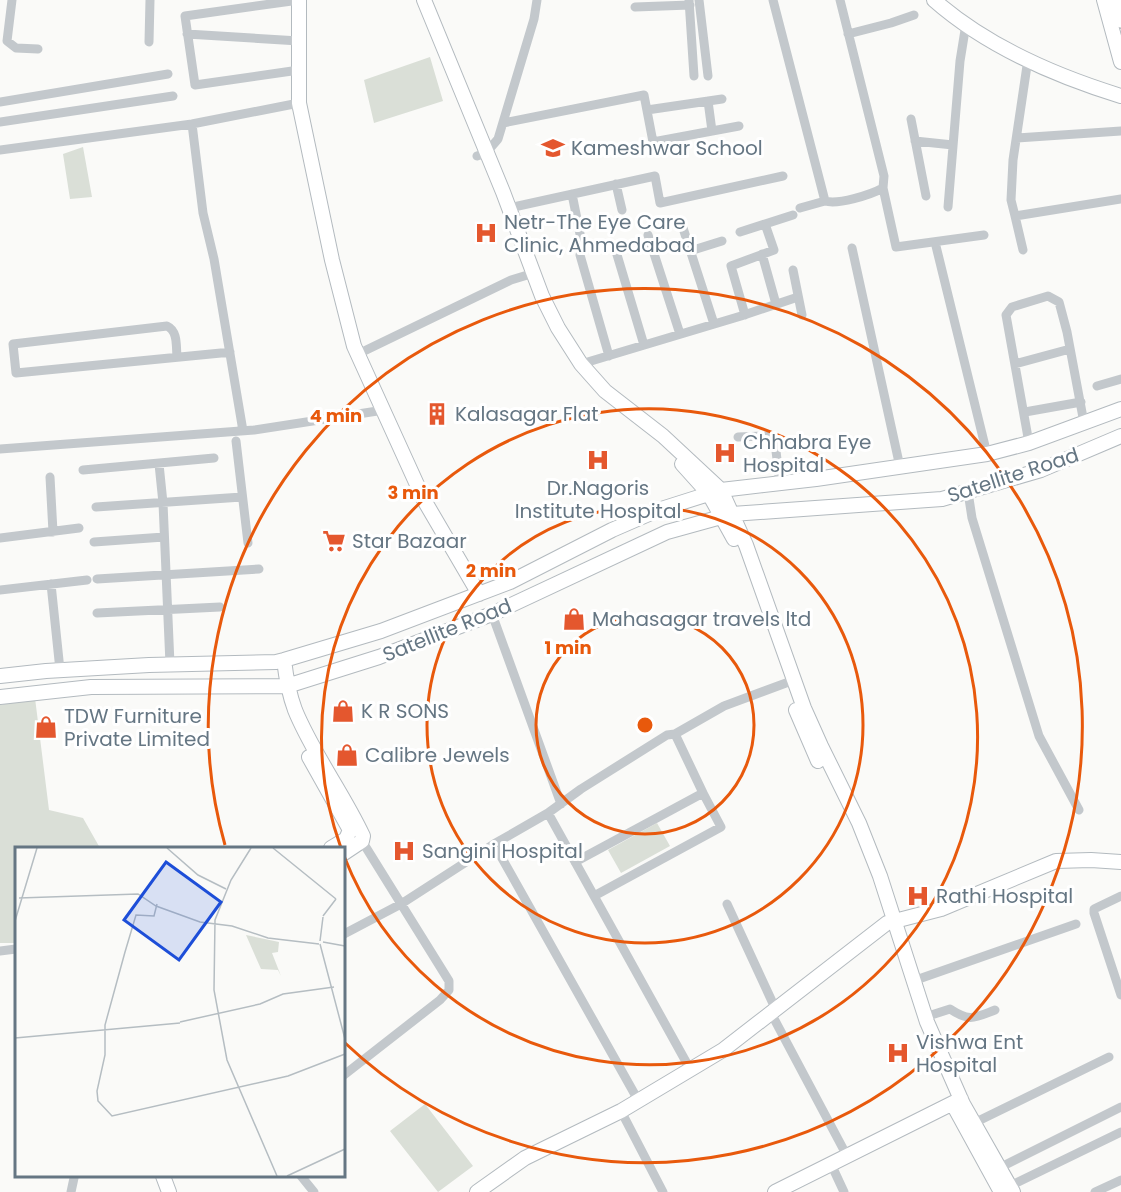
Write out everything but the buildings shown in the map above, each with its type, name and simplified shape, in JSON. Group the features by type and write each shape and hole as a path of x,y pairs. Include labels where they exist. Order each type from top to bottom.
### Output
{"main road":[{"path":"1115,0 1121,21"}],"street":[{"path":"12,0 7,41 16,48 38,50"},
{"path":"149,42 150,0"},
{"path":"299,70 195,85 185,16 299,0 299,40 299,70 299,103 332,260 354,346 424,500 479,594"},
{"path":"415,0 507,212 550,332 582,369 599,398 681,462 715,492 746,545 804,708 859,823 880,876 919,1026 957,1101 1008,1190"},
{"path":"424,0 481,154"},
{"path":"481,154 498,139 534,19 537,0"},
{"path":"699,0 708,76"},
{"path":"773,0 825,201"},
{"path":"840,0 884,176 883,188 896,247 984,234"},
{"path":"934,0 994,44 1121,96"},
{"path":"1104,0 1121,62"},
{"path":"635,7 689,3 694,76"},
{"path":"848,34 914,15"},
{"path":"948,207 960,61 966,24"},
{"path":"187,34 299,40"},
{"path":"1023,250 1011,200 1028,59"},
{"path":"0,102 168,74"},
{"path":"0,122 173,96"},
{"path":"503,123 644,96 653,142 739,126"},
{"path":"647,110 722,99"},
{"path":"708,101 712,131"},
{"path":"0,150 192,124 299,103"},
{"path":"911,119 926,196"},
{"path":"192,124 203,213 214,259 243,431"},
{"path":"1017,138 1121,131"},
{"path":"915,141 953,145"},
{"path":"507,212 572,194 655,176 660,202 783,177"},
{"path":"616,184 622,210"},
{"path":"800,208 825,201 832,203 883,188"},
{"path":"572,194 581,252 609,356"},
{"path":"1015,216 1121,199"},
{"path":"740,232 793,215"},
{"path":"746,315 731,266 774,250 765,224"},
{"path":"683,228 714,324"},
{"path":"648,235 680,334"},
{"path":"690,251 723,242"},
{"path":"935,243 987,454"},
{"path":"615,248 644,345"},
{"path":"852,248 900,467"},
{"path":"762,254 776,304"},
{"path":"793,270 802,315"},
{"path":"358,354 511,280 529,274"},
{"path":"1029,443 1006,315 1008,310 1048,296 1059,302 1084,423"},
{"path":"582,369 609,356 798,297"},
{"path":"177,357 175,336 173,330 167,326 13,344 16,373 230,352"},
{"path":"1015,364 1070,349"},
{"path":"1097,386 1121,379"},
{"path":"1025,412 1081,402"},
{"name":"Satellite Road","path":"0,676 170,664 280,661 381,631 510,582 612,530 649,514 715,492 987,454 1029,443 1121,409"},
{"path":"0,449 243,431 384,410"},
{"path":"738,437 766,436 775,442 780,484"},
{"name":"Satellite Road","path":"0,697 91,687 284,687 379,657 492,614 667,532 727,516 942,499 1041,470 1121,436"},
{"path":"236,441 248,543"},
{"path":"83,470 214,458"},
{"path":"159,464 163,503 170,664"},
{"path":"50,477 53,531"},
{"path":"968,492 972,518 1039,736 1079,810"},
{"path":"96,507 242,497"},
{"path":"727,516 786,683 813,750 851,827 873,879 957,1101 974,1123 999,1168 1008,1190"},
{"path":"0,538 79,528"},
{"path":"94,542 164,537"},
{"path":"0,590 92,579 259,569"},
{"path":"51,584 60,670"},
{"path":"97,613 220,607"},
{"path":"492,614 561,804"},
{"path":"280,661 292,723 329,797 348,826 349,835"},
{"path":"345,933 401,904 494,844 548,813 581,789 667,735 675,734 724,706 786,683"},
{"path":"284,687 309,740 357,824 363,836 362,841"},
{"path":"594,896 721,827 675,734"},
{"path":"575,862 703,793"},
{"path":"548,813 690,1069"},
{"path":"345,1074 440,1000 449,990 449,981 362,841 349,835"},
{"path":"334,847 349,835"},
{"path":"345,852 362,841"},
{"path":"494,844 638,1101"},
{"path":"477,1192 525,1158 621,1111 723,1050 891,923 941,909 1056,861 1121,862"},
{"path":"1121,896 1094,909 1094,913 1121,995"},
{"path":"727,904 774,1011 847,1156"},
{"path":"913,981 1076,924"},
{"path":"0,951 15,949"},
{"path":"925,1017 950,1009 962,1017 972,1019 995,1010"},
{"path":"974,1123 1109,1057"},
{"path":"775,1192 957,1101"},
{"path":"999,1168 1121,1107"},
{"path":"621,1111 663,1192"},
{"path":"1008,1190 1121,1132"},
{"path":"831,1164 844,1192"},
{"path":"153,1177 159,1192"},
{"path":"163,1177 169,1192"},
{"path":"302,1177 314,1192"},
{"path":"71,1192 74,1178"},
{"path":"1095,1192 1121,1179"}],"shaded area":[{"path":"430,57 443,101 374,123 364,80"},
{"path":"83,147 92,197 70,199 63,154"},
{"path":"35,698 49,810 83,818 99,847 15,847 15,943 0,943 0,705"},
{"path":"657,823 670,846 621,873 608,850"},
{"path":"425,1104 473,1166 438,1192 390,1131"}],"place":[{"name":"Kameshwar School","path":"553,148"},
{"name":"Netr-The Eye Care Clinic, Ahmedabad","path":"486,233"},
{"name":"Kalasagar Flat","path":"437,414"},
{"name":"Chhabra Eye Hospital","path":"725,453"},
{"name":"Dr.Nagoris Institute Hospital","path":"598,460"},
{"name":"Star Bazaar","path":"334,541"},
{"name":"Mahasagar travels ltd","path":"574,619"},
{"name":"K R SONS","path":"343,711"},
{"name":"TDW Furniture Private Limited","path":"46,727"},
{"name":"Calibre Jewels","path":"347,755"},
{"name":"Sangini Hospital","path":"404,851"},
{"name":"Rathi Hospital","path":"918,896"},
{"name":"Vishwa Ent Hospital","path":"898,1053"}]}
